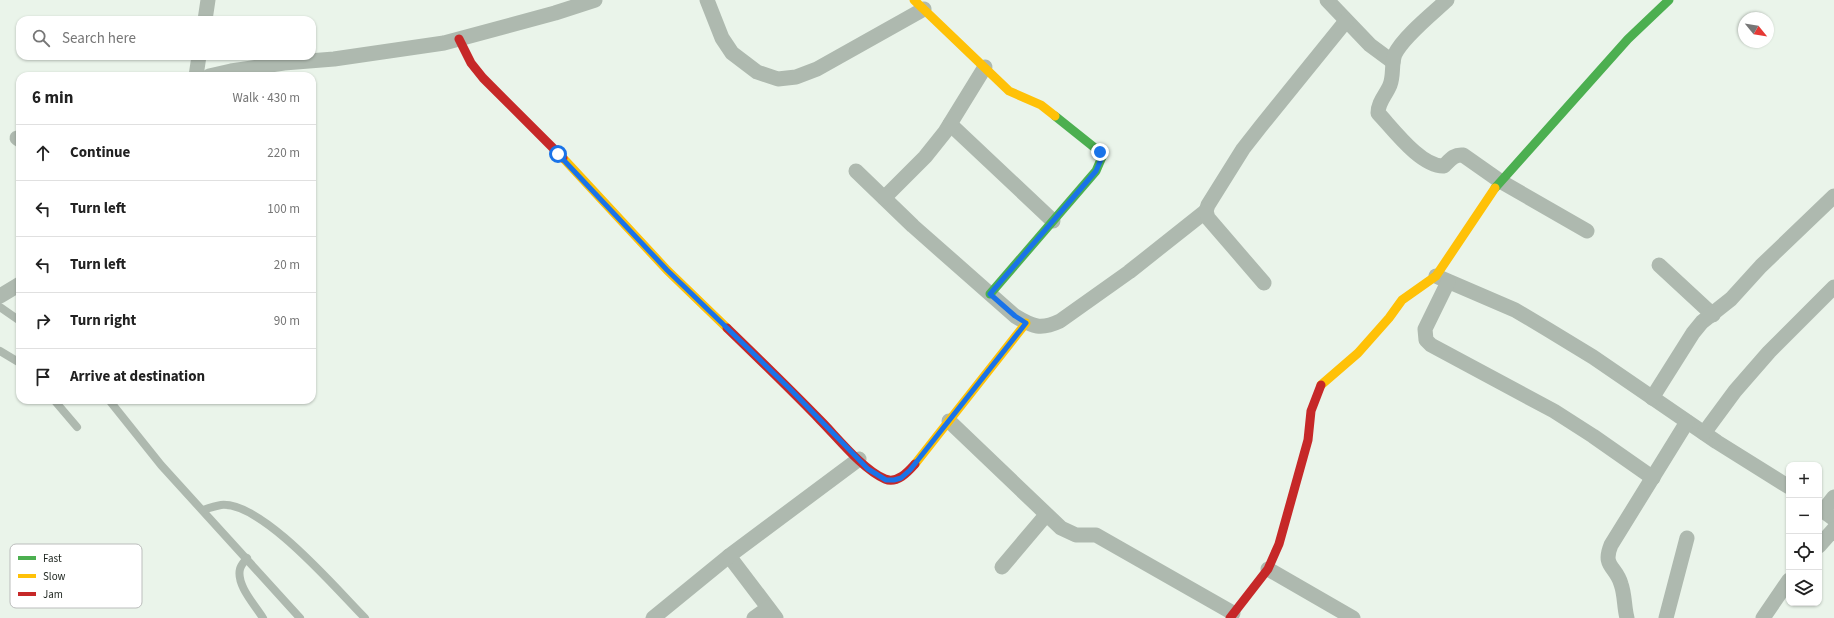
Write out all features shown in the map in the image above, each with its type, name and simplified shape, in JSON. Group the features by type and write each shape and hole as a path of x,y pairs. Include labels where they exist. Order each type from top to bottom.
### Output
{"street":[{"path":"206,16 208,0"},
{"path":"227,72 284,62 334,59 377,53 459,39 498,27 555,13 595,0"},
{"path":"706,0 722,38 732,53 757,72 778,79 796,77 817,69 920,4 984,67 1015,95 1041,106 1100,152 1102,157 1096,171 990,294"},
{"path":"1327,0 1370,44 1393,62"},
{"path":"1447,0 1400,47 1393,62 1391,83 1378,107 1378,113 1406,144 1424,160 1437,166 1444,166 1453,156 1463,154 1500,181 1587,232"},
{"path":"1653,478 1554,411 1431,345 1426,340 1425,329 1442,279 1500,181 1591,82 1628,39 1669,0"},
{"path":"856,171 913,226 1015,316 1026,323 1038,327 1047,327 1060,321 1129,272 1206,212 1211,200 1261,126 1346,21"},
{"path":"459,39 470,63 483,78 580,175 667,270 790,389 868,469 886,480 901,478 910,470 1026,323"},
{"path":"197,72 198,60"},
{"path":"884,198 924,157 950,124 984,67"},
{"path":"950,124 1053,221"},
{"path":"1652,398 1693,333 1702,322 1713,315 1834,196"},
{"path":"1206,212 1208,218 1264,283"},
{"path":"1659,265 1713,315"},
{"path":"1442,279 1515,310 1593,357 1687,422 1786,485"},
{"path":"949,421 1046,515 1068,533 1076,535 1096,535 1232,615 1268,569 1279,544 1308,440 1311,411 1322,384 1358,353 1389,318 1402,300 1442,279"},
{"path":"0,296 16,286"},
{"path":"1704,433 1735,391 1769,352 1834,287"},
{"path":"1627,618 1621,584 1611,570 1607,561 1607,555 1611,545 1687,422"},
{"path":"654,618 729,556 859,459"},
{"path":"1825,513 1834,497"},
{"path":"1002,567 1046,515"},
{"path":"1822,543 1834,529"},
{"path":"1666,618 1687,538"},
{"path":"729,556 772,613 754,618"},
{"path":"1268,569 1353,618"},
{"path":"1763,618 1786,584"}],"lane":[{"path":"0,307 16,318"},
{"path":"0,351 16,361"},
{"path":"57,404 77,427"},
{"path":"112,404 161,465 300,618"},
{"path":"203,510 221,505 232,506 268,524 289,541 365,618"},
{"path":"247,558 242,565 239,575 243,586 263,618"}],"traffic: fast":[{"path":"1495,188 1628,39 1669,0"},
{"path":"990,294 1096,171 1102,157 1100,152 1055,116"}],"traffic: slow":[{"path":"914,0 1009,91 1041,105 1055,116"},
{"path":"563,158 667,270 727,328"},
{"path":"1321,385 1358,353 1389,318 1402,300 1436,276 1495,188"},
{"path":"915,464 1026,323"}],"traffic: jam":[{"path":"459,39 471,63 483,78 563,158"},
{"path":"727,328 827,427 859,461 877,475 889,480 898,479 915,464"},
{"path":"1230,618 1268,569 1279,544 1308,440 1311,411 1321,385"}],"route":[{"path":"558,154 580,175 667,270 790,389 868,469 886,480 894,480 901,478 910,470 1026,323 1015,316 990,294 1096,171 1101,163 1102,157 1100,152"}]}
